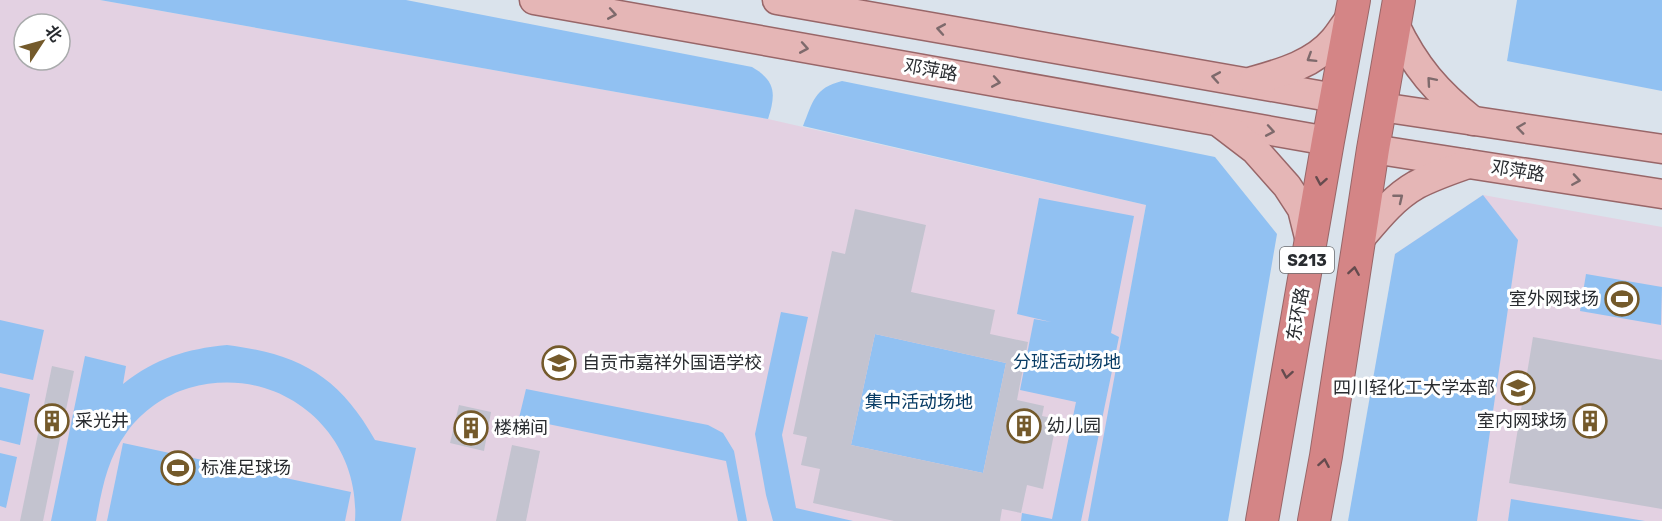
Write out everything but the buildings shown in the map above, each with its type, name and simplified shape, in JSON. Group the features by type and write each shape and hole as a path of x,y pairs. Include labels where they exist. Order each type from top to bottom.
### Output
{"highway":[{"name":"东环路","path":"1262,521 1352,8"},
{"name":"S213","path":"1314,521 1397,12"}],"main road":[{"name":"邓萍路","path":"534,0 1328,141"},
{"path":"777,0 1335,98"},
{"path":"1248,83 1290,70 1314,57 1333,42 1352,8"},
{"path":"1397,12 1407,50 1449,102 1473,121"},
{"path":"1381,107 1662,149"},
{"path":"1216,121 1255,150 1287,186 1302,210 1310,241"},
{"name":"邓萍路","path":"1373,149 1662,194"},
{"path":"1359,240 1385,210 1414,186 1469,164"}],"shaded area":[{"name":"自贡市嘉祥外国语学校","path":"0,0 100,0 768,119 1146,205 1089,521 0,521"},
{"name":"四川轻化工大学本部","path":"1483,195 1662,227 1662,521 1352,521 1395,254"}],"green space":[{"path":"100,0 406,0 752,67 770,83 772,102 768,119"},
{"path":"1517,0 1662,0 1662,91 1507,61"},
{"path":"842,81 1215,157 1277,234 1228,521 1088,521 1146,205 803,126 812,103 820,92"},
{"path":"1483,195 1518,240 1477,521 1348,521 1395,254"},
{"name":"分班活动场地","path":"1039,198 1134,216 1111,333 1119,337 1081,521 1021,521 1022,513 1052,519 1076,402 1020,390 1034,319 1051,322 1017,314"},
{"name":"室外网球场","path":"1586,274 1662,287 1661,325 1580,311"},
{"path":"781,312 808,317 782,435 796,508 853,521 773,521 755,434"},
{"path":"0,320 44,330 33,380 0,373"},
{"name":"集中活动场地","path":"875,334 1006,363 983,473 851,445"},
{"path":"227,345 253,349 296,362 331,384 347,399 375,440 416,448 401,521 355,521 353,488 344,458 328,432 307,411 282,395 253,385 222,383 189,388 171,395 147,411 133,424 120,442 110,464 96,521 51,521 85,356 126,366 123,384 147,368 172,356"},
{"path":"0,387 30,394 20,445 0,440"},
{"path":"526,389 708,425 723,433 734,451 747,521 738,521 726,461 519,418"},
{"name":"标准足球场","path":"123,443 351,492 345,521 107,521"},
{"path":"0,453 17,457 6,508 0,506"},
{"path":"1511,499 1645,521 1508,521"}],"place":[{"name":"室外网球场","path":"1622,299"},
{"name":"自贡市嘉祥外国语学校","path":"559,363"},
{"name":"四川轻化工大学本部","path":"1518,388"},
{"name":"采光井","path":"52,421"},
{"name":"室内网球场","path":"1590,421"},
{"name":"幼儿园","path":"1024,426"},
{"name":"楼梯间","path":"471,428"},
{"name":"标准足球场","path":"178,468"}]}
